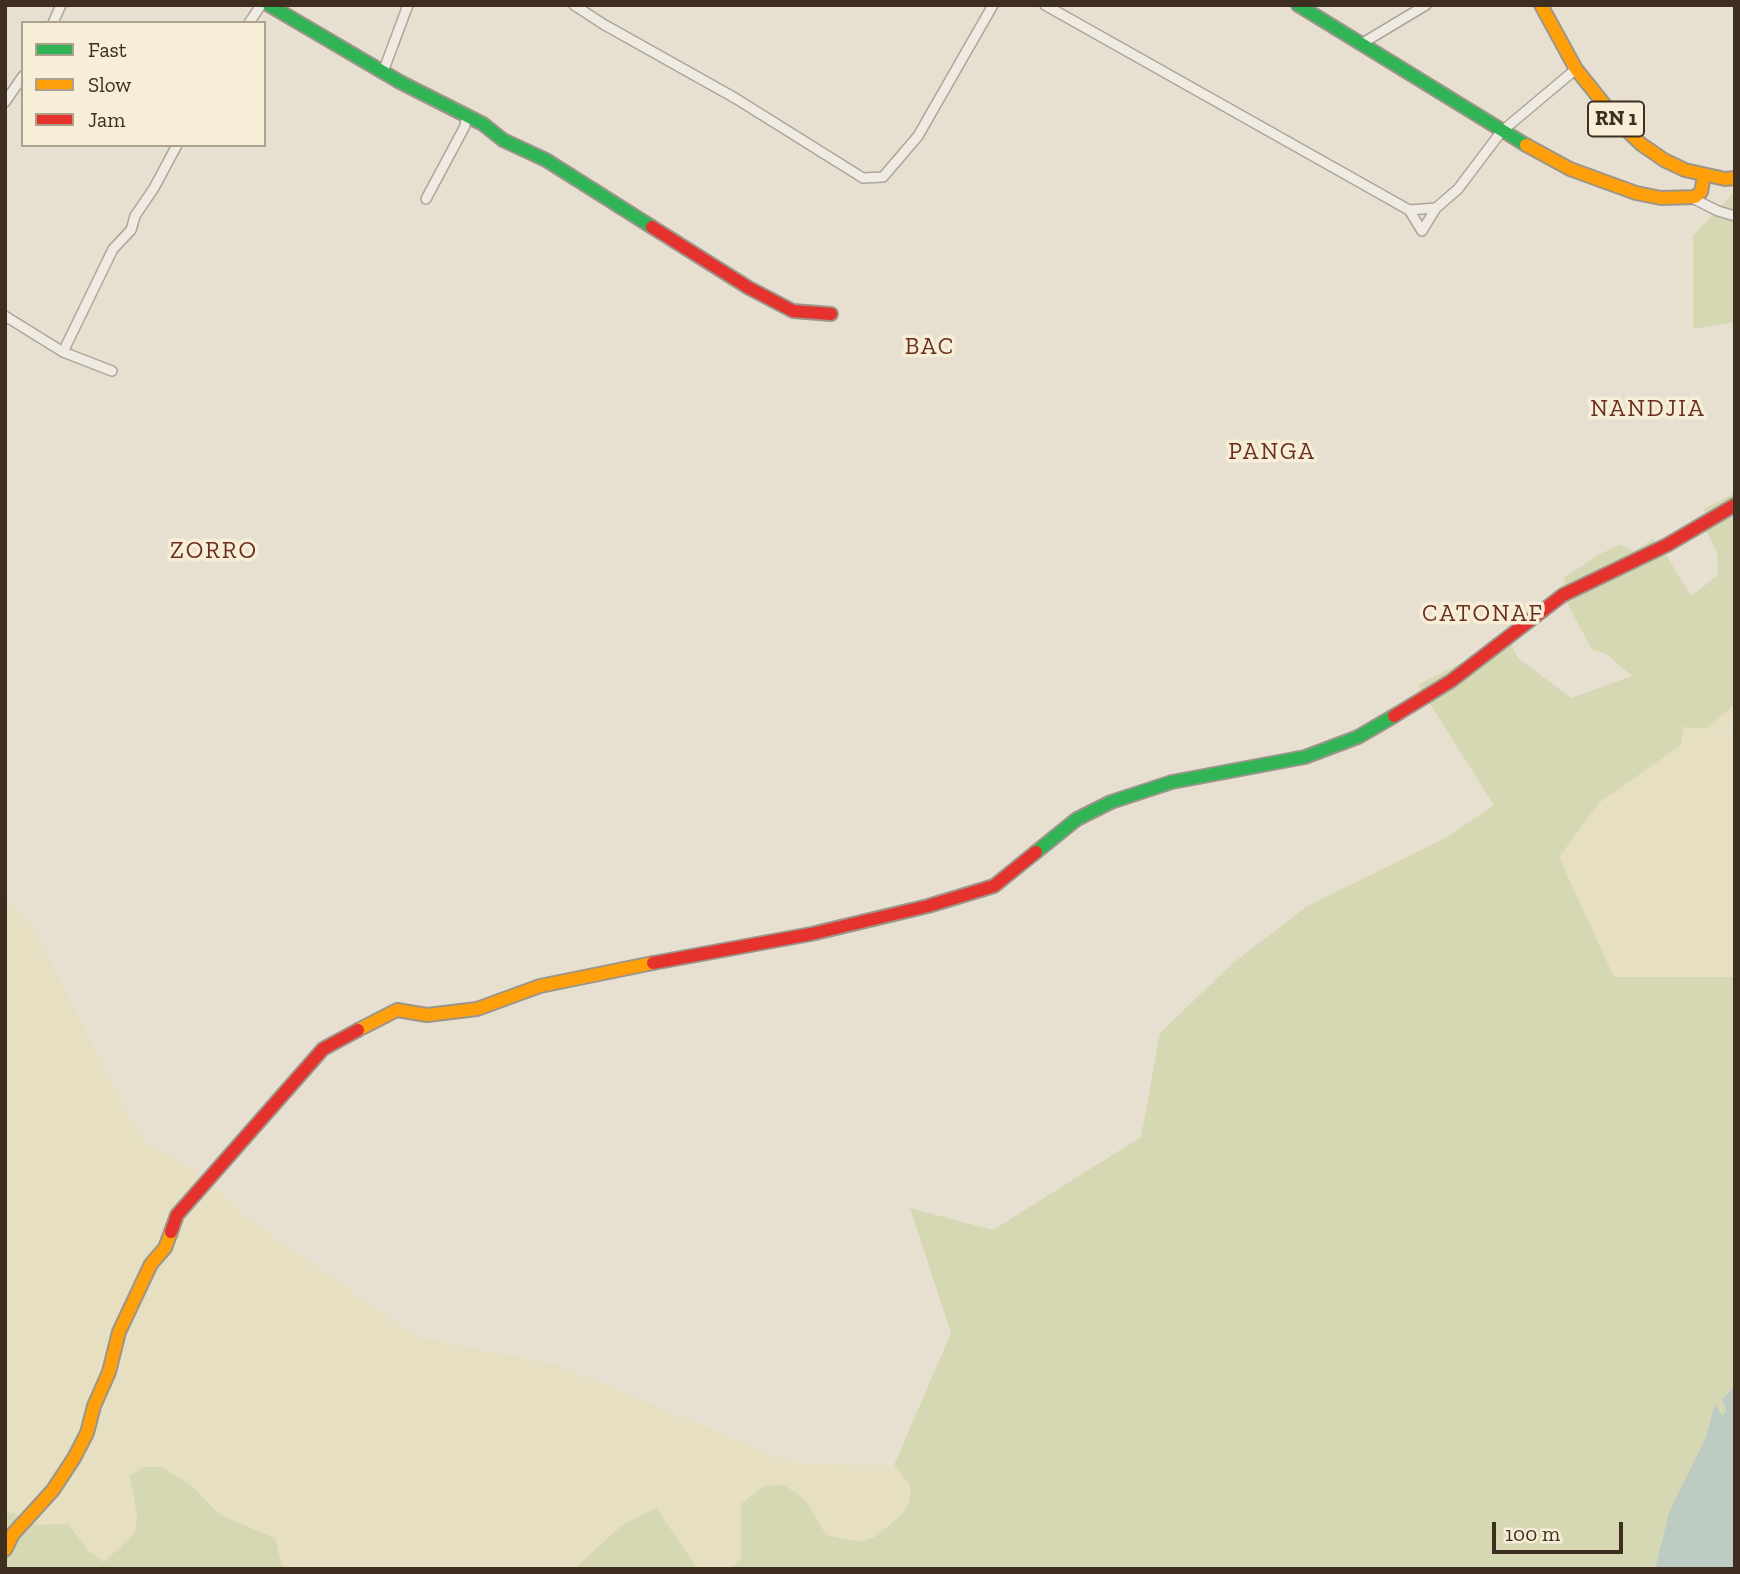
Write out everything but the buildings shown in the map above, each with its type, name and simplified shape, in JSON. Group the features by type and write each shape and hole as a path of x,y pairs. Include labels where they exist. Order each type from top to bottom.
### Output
{"street":[{"path":"54,21 61,5"},
{"path":"250,21 261,5"},
{"path":"268,5 383,72 483,124 503,140 546,160 749,288 793,311 831,314"},
{"path":"383,72 408,5"},
{"path":"574,5 589,9 603,24 735,99 863,178 883,177 918,136 993,5"},
{"path":"1045,5 1409,210 1422,231 1436,208 1458,189 1501,132 1576,69"},
{"path":"1298,5 1501,132 1570,169 1636,193 1661,198 1692,198 1735,216"},
{"path":"1361,44 1426,5"},
{"name":"RN 1","path":"1541,5 1576,69 1620,124 1641,144 1685,170 1704,176 1735,178"},
{"path":"5,102 21,79"},
{"path":"426,199 464,126 466,117"},
{"path":"63,352 113,248 131,230 135,216 176,147"},
{"path":"1692,198 1701,191 1704,176"},
{"path":"1409,210 1436,208"},
{"path":"5,316 63,352 111,371"},
{"path":"5,1550 13,1534 52,1490 79,1450 110,1372 119,1332 151,1264 165,1248 177,1215 323,1049 397,1010 426,1015 477,1009 540,986 811,934 928,906 994,886 1076,819 1111,802 1172,782 1305,757 1358,737 1451,681 1563,595 1667,545 1735,505"}],"shaded area":[{"path":"1735,704 1735,720 1722,731 1735,733 1735,977 1614,977 1559,857 1600,802 1681,745 1684,727 1706,729"},
{"path":"5,897 27,918 142,1139 206,1178 249,1219 417,1337 561,1366 789,1462 894,1465 910,1485 910,1501 901,1515 875,1537 859,1542 826,1535 809,1505 797,1493 783,1485 764,1486 741,1504 741,1558 733,1566 724,1569 698,1569 656,1508 621,1526 574,1569 283,1569 275,1538 220,1515 191,1485 130,1476 137,1516 135,1533 104,1562 89,1551 68,1524 27,1525 15,1514 5,1512"},
{"path":"1735,1384 1735,1569 1655,1569 1669,1512 1706,1437 1715,1404 1722,1416 1726,1411 1722,1400"}],"green space":[{"path":"1735,191 1735,322 1693,329 1693,236"},
{"path":"1735,493 1735,704 1706,729 1684,727 1681,745 1600,802 1559,857 1614,977 1735,977 1735,1384 1722,1400 1726,1412 1721,1417 1715,1405 1706,1437 1669,1512 1655,1569 724,1569 733,1566 741,1558 741,1504 764,1486 783,1485 797,1493 809,1505 826,1535 859,1542 875,1537 901,1515 910,1501 910,1485 894,1465 951,1333 910,1208 993,1230 1141,1137 1160,1033 1232,964 1306,907 1447,837 1494,805 1418,685 1508,639 1518,658 1571,698 1632,676 1605,653 1592,650 1563,595 1565,577 1600,554 1620,545 1634,551 1653,539 1691,596 1718,575 1717,552 1707,532 1704,509"},
{"path":"144,1467 161,1467 191,1485 220,1515 275,1538 283,1569 5,1569 5,1512 15,1513 27,1525 68,1524 89,1551 104,1562 135,1533 137,1516 130,1476"},
{"path":"656,1508 698,1569 574,1569 621,1526"}],"traffic: fast":[{"path":"269,5 400,82 483,124 503,140 546,160 652,227"},
{"path":"1298,5 1526,145"},
{"path":"1036,852 1077,819 1111,802 1172,782 1305,757 1358,737 1394,716"}],"traffic: slow":[{"path":"1541,5 1576,69 1620,124 1641,144 1685,170 1725,179 1735,178"},
{"path":"1526,145 1570,169 1636,193 1661,198 1695,197 1701,192 1704,176"},
{"path":"358,1030 397,1010 427,1015 477,1009 540,986 653,963"},
{"path":"5,1550 13,1534 53,1490 74,1458 87,1433 94,1406 109,1372 119,1332 151,1264 165,1248 171,1232"}],"traffic: jam":[{"path":"652,227 749,288 793,311 831,314"},
{"path":"1394,716 1451,681 1563,595 1667,545 1735,505"},
{"path":"653,963 811,934 928,906 994,886 1036,852"},
{"path":"171,1232 177,1215 323,1049 358,1030"}],"district":[{"name":"BAC","path":"930,347"},
{"name":"NANDJIA","path":"1648,409"},
{"name":"PANGA","path":"1272,452"},
{"name":"ZORRO","path":"214,551"},
{"name":"CATONAF","path":"1483,614"}]}
